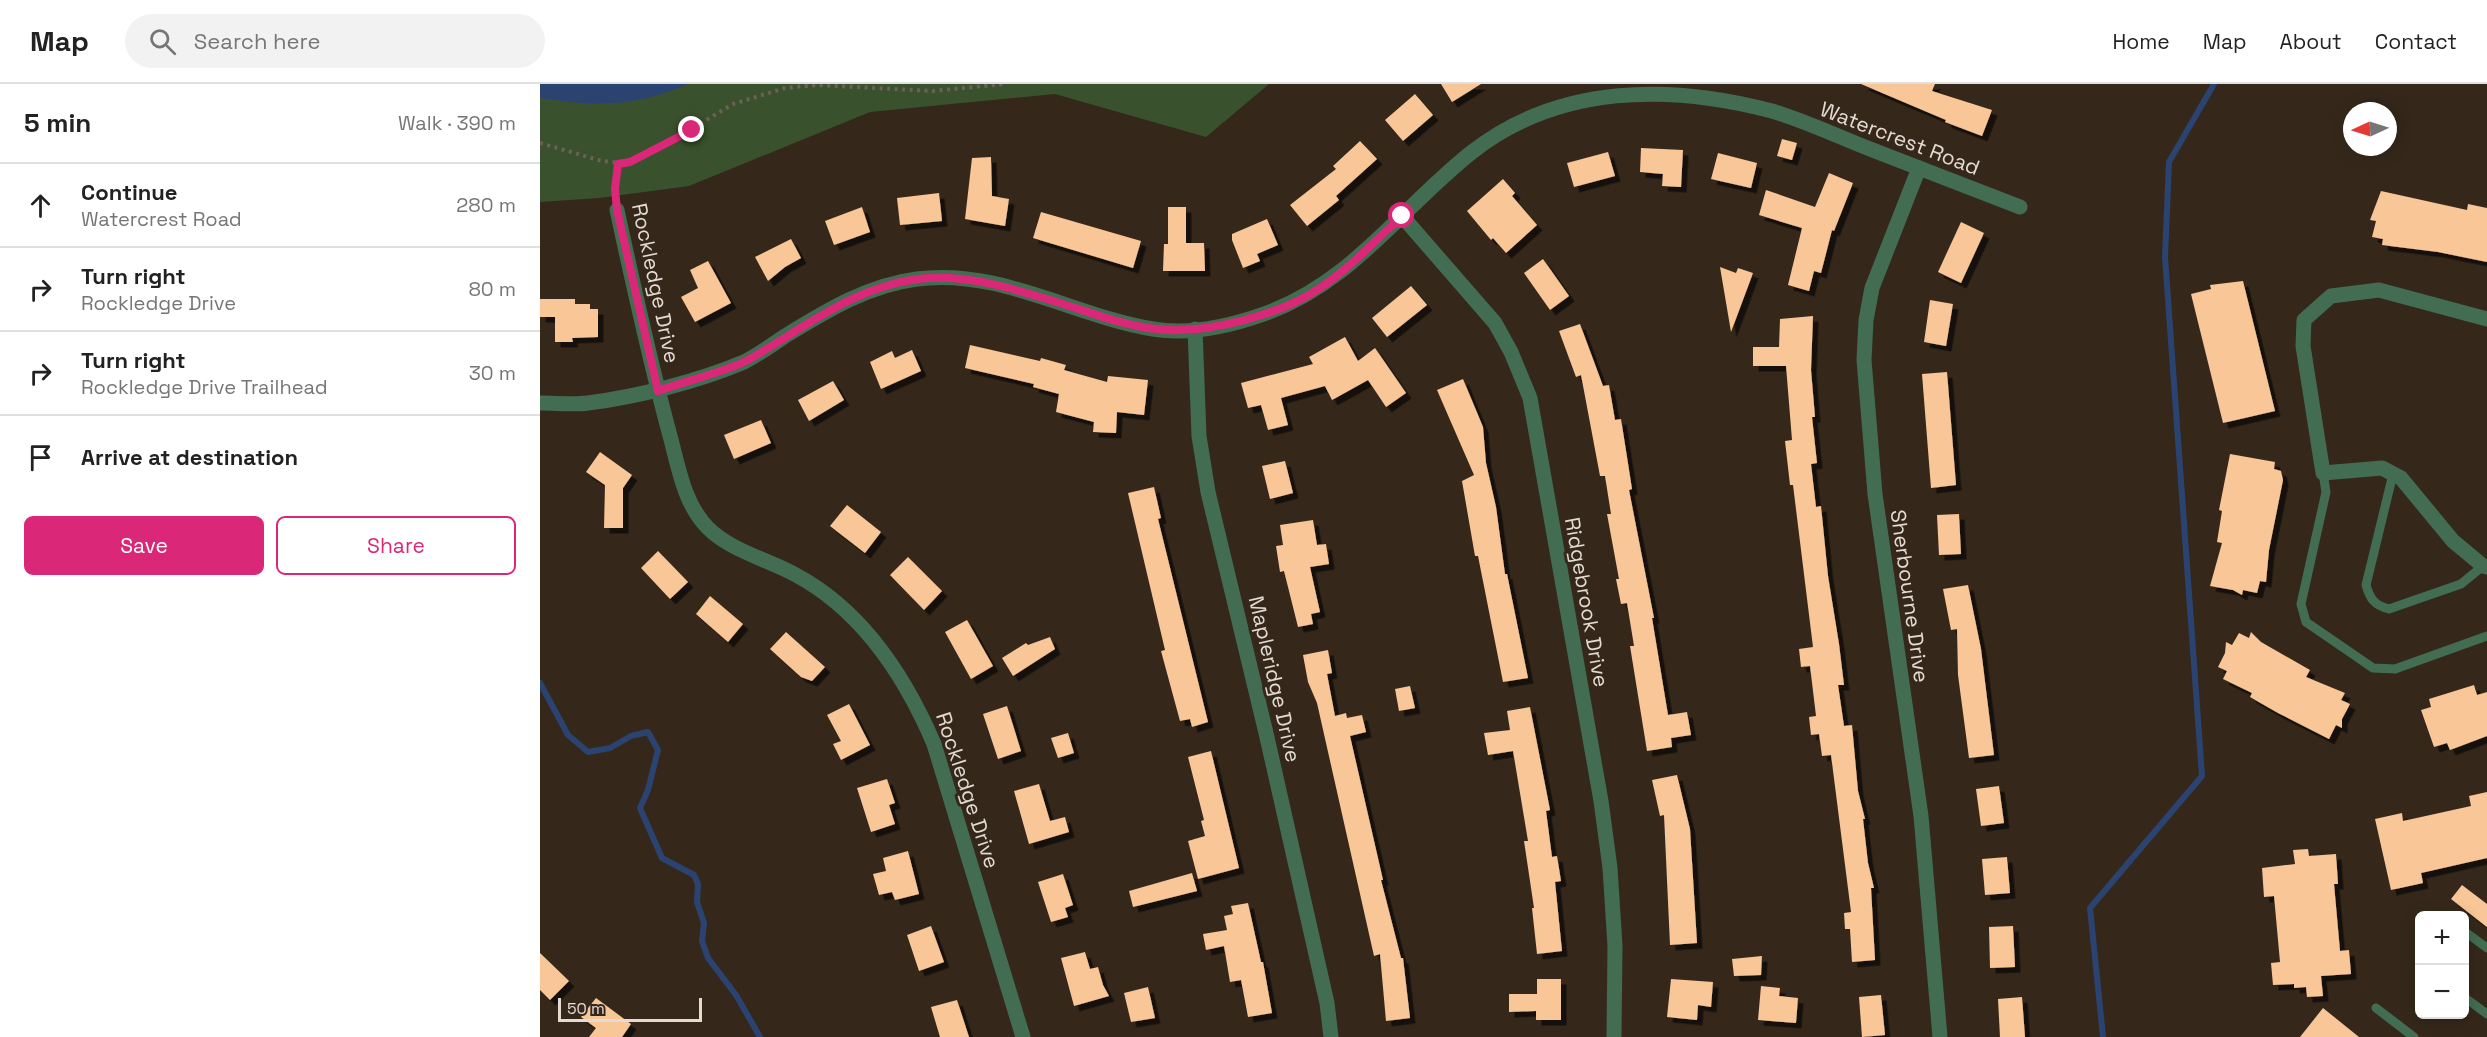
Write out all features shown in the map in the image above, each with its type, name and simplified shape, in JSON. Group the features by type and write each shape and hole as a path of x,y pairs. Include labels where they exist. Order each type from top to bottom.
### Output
{"street":[{"name":"Watercrest Road","path":"540,403 585,404 658,391 746,361 854,297 887,285 919,279 978,281 1016,290 1118,322 1155,329 1195,329 1262,315 1318,290 1343,271 1472,152 1504,130 1541,112 1582,100 1624,92 1684,94 1719,99 1770,111 2020,207"},
{"name":"Sherbourne Drive","path":"1919,168 1872,288 1866,320 1865,379 1876,505 1921,816 1940,1037"},
{"name":"Rockledge Drive","path":"617,210 658,391 686,493 702,521 726,543 780,566 826,595 856,621 892,664 912,695 934,744 1023,1037"},
{"name":"Ridgebrook Drive","path":"1402,216 1495,323 1511,352 1530,398 1610,868 1616,946 1614,1037"},
{"path":"2485,567 2453,541 2401,478 2382,468 2323,473 2303,346 2304,320 2331,296 2379,290 2487,319"},
{"name":"Mapleridge Drive","path":"1195,329 1199,436 1208,492 1266,733 1327,1003 1331,1037"}],"lane":[{"path":"2323,473 2326,492 2301,604 2306,622 2373,668 2384,669 2395,669 2487,636"},
{"path":"2393,474 2366,585 2369,598 2378,606 2389,609 2461,584 2485,567"},
{"path":"2469,935 2487,948"},
{"path":"2469,1001 2487,1014"},
{"path":"2376,1008 2414,1037"}],"path":[{"path":"540,143 618,164 630,162 665,145 733,104 785,88 836,86 933,91 1004,84"},
{"name":"Rockledge Drive","path":"617,210 615,189 618,164"}],"green space":[{"path":"540,84 1269,84 1206,137 1055,94 870,112 689,186 599,198 540,202"}],"water":[{"path":"540,84 688,84 669,92 633,101 597,104 540,98"}],"building":[{"path":"1441,84 1481,84 1452,102"},
{"path":"1861,84 1935,84 1932,91 1992,110 1982,136"},
{"path":"1415,94 1433,115 1403,141 1385,120"},
{"path":"1782,139 1797,143 1792,160 1777,156"},
{"path":"1360,141 1377,159 1336,196 1339,200 1307,226 1290,205 1336,169 1333,166"},
{"path":"1641,148 1683,150 1681,187 1662,186 1663,174 1640,172"},
{"path":"1608,152 1615,176 1574,187 1567,163"},
{"path":"1718,153 1757,163 1751,188 1711,179"},
{"path":"991,157 992,196 1009,199 1005,226 965,219 972,158"},
{"path":"1829,173 1853,183 1834,231 1832,230 1821,273 1814,271 1809,291 1788,285 1802,228 1759,215 1766,190 1815,207"},
{"path":"1503,179 1515,193 1512,196 1537,225 1506,253 1493,238 1491,240 1467,211"},
{"path":"2381,191 2467,210 2468,204 2487,208 2487,262 2438,252 2382,245 2383,239 2372,237 2376,221 2370,220"},
{"path":"939,193 942,221 900,225 897,198"},
{"path":"862,207 870,232 834,245 825,221"},
{"path":"1168,207 1186,207 1186,243 1204,243 1205,271 1163,271 1164,244 1168,244"},
{"path":"1041,212 1141,241 1133,268 1033,238"},
{"path":"1267,219 1278,245 1257,254 1260,261 1243,268 1232,240 1232,234"},
{"path":"1961,222 1984,233 1961,283 1938,272"},
{"path":"791,239 801,258 768,281 755,257"},
{"path":"1543,259 1569,296 1550,310 1524,273"},
{"path":"708,261 731,303 695,322 681,297 698,288 690,270"},
{"path":"1720,267 1736,273 1738,268 1753,273 1731,332"},
{"path":"2243,281 2275,411 2223,423 2191,294 2211,289 2210,285"},
{"path":"1411,286 1427,305 1387,337 1372,318"},
{"path":"540,299 575,299 575,304 590,304 590,309 598,309 598,337 572,338 573,342 555,342 555,317 540,317"},
{"path":"1930,300 1953,304 1946,346 1924,342"},
{"path":"1813,316 1811,370 1815,417 1812,417 1817,463 1811,464 1816,507 1821,506 1828,576 1839,644 1844,685 1838,685 1844,726 1852,725 1858,791 1865,819 1863,819 1868,863 1874,888 1871,888 1875,960 1852,962 1850,929 1845,929 1844,913 1851,912 1831,755 1822,756 1819,734 1811,735 1809,717 1816,716 1810,666 1801,667 1799,649 1813,647 1793,485 1790,485 1785,441 1792,440 1786,366 1753,366 1753,347 1779,347 1780,319"},
{"path":"1580,324 1603,386 1609,385 1615,420 1621,419 1632,489 1629,490 1654,618 1652,618 1668,715 1687,712 1691,735 1671,738 1672,747 1647,751 1630,646 1634,646 1627,603 1621,604 1616,579 1619,579 1607,514 1611,514 1605,476 1600,476 1581,375 1576,377 1559,331"},
{"path":"1345,337 1358,361 1375,348 1406,393 1386,407 1368,380 1332,400 1325,386 1281,398 1288,425 1268,430 1261,405 1248,408 1241,383 1313,364 1309,357"},
{"path":"970,345 1040,361 1041,358 1066,365 1064,370 1107,382 1108,376 1148,380 1144,415 1117,412 1116,433 1093,432 1094,422 1056,412 1059,394 1033,387 1034,384 965,368"},
{"path":"912,350 921,371 881,389 870,362 892,351 895,358"},
{"path":"1947,372 1956,485 1931,488 1922,374"},
{"path":"1463,379 1483,427 1486,463 1496,507 1505,574 1507,574 1528,678 1503,682 1478,556 1475,556 1462,481 1474,475 1437,390"},
{"path":"833,381 844,400 809,421 798,400"},
{"path":"761,420 771,443 734,459 724,435"},
{"path":"600,452 632,475 623,488 623,528 604,528 605,485 586,472"},
{"path":"2230,454 2275,462 2274,469 2281,471 2283,480 2269,550 2266,582 2260,581 2257,593 2243,590 2242,595 2233,590 2210,586 2222,543 2217,542 2222,511 2219,510"},
{"path":"1285,461 1293,493 1270,499 1262,466"},
{"path":"1154,487 1161,518 1158,519 1208,722 1192,727 1190,719 1180,721 1161,651 1165,650 1128,493"},
{"path":"847,505 881,532 865,553 830,526"},
{"path":"1959,514 1961,554 1939,555 1937,515"},
{"path":"1313,520 1317,545 1326,544 1329,564 1310,567 1320,612 1311,614 1313,624 1298,627 1284,571 1280,572 1276,546 1283,545 1280,525"},
{"path":"658,551 688,582 670,599 641,568"},
{"path":"908,557 942,591 924,610 890,575"},
{"path":"1968,585 1981,649 1994,755 1969,758 1958,675 1957,629 1951,630 1943,589"},
{"path":"710,596 743,624 728,642 696,614"},
{"path":"967,620 993,666 971,679 945,632"},
{"path":"786,632 825,667 812,681 801,677 770,649"},
{"path":"2251,632 2261,642 2310,670 2306,677 2345,693 2341,700 2350,704 2342,719 2342,728 2336,725 2329,739 2278,713 2250,697 2252,693 2223,679 2227,671 2218,667 2225,653 2226,642 2232,645 2239,633 2249,638"},
{"path":"1050,637 1055,649 1013,676 1002,658 1026,643 1028,645"},
{"path":"1328,650 1332,673 1327,674 1335,716 1346,713 1347,718 1362,715 1366,732 1350,736 1383,880 1381,880 1401,958 1403,958 1410,1018 1386,1021 1380,954 1374,956 1317,703 1308,682 1303,655"},
{"path":"2474,685 2477,695 2487,692 2487,736 2450,750 2447,743 2434,747 2421,710 2431,707 2429,699"},
{"path":"1410,686 1415,708 1399,711 1395,689"},
{"path":"849,704 870,745 841,760 833,744 841,741 827,715"},
{"path":"1007,706 1021,751 998,759 983,714"},
{"path":"1530,707 1550,810 1546,811 1552,857 1557,856 1561,881 1555,882 1562,951 1537,954 1532,908 1534,908 1524,841 1528,841 1513,751 1488,755 1484,733 1510,730 1507,711"},
{"path":"1068,733 1074,753 1058,758 1051,738"},
{"path":"1211,751 1239,868 1198,879 1188,841 1205,836 1201,821 1204,820 1188,757"},
{"path":"1677,775 1690,829 1697,943 1670,945 1664,815 1660,816 1652,780"},
{"path":"887,779 895,803 889,805 895,824 871,832 857,788"},
{"path":"1039,784 1050,821 1065,817 1069,832 1029,844 1014,791"},
{"path":"1999,786 2004,823 1981,826 1976,789"},
{"path":"2487,792 2487,858 2421,873 2423,883 2391,890 2375,819 2402,813 2403,821 2471,806 2469,796"},
{"path":"2308,849 2309,856 2336,854 2338,884 2334,884 2340,951 2349,950 2351,974 2321,976 2323,996 2307,997 2306,987 2294,988 2294,984 2273,985 2271,963 2280,962 2274,896 2264,897 2262,868 2295,864 2293,850"},
{"path":"908,851 919,894 895,900 892,892 879,895 873,874 886,871 883,858"},
{"path":"2007,857 2010,893 1985,895 1982,859"},
{"path":"1192,873 1197,891 1133,907 1129,891"},
{"path":"1063,874 1073,905 1065,908 1068,917 1051,922 1038,882"},
{"path":"2462,885 2487,904 2487,927 2469,911 2451,899"},
{"path":"1248,903 1261,962 1263,962 1272,1013 1248,1017 1241,980 1230,982 1224,946 1206,950 1203,934 1227,930 1224,916 1233,914 1231,906"},
{"path":"931,926 944,962 919,971 907,935"},
{"path":"2013,926 2015,967 1990,968 1989,927"},
{"path":"1085,952 1090,969 1098,967 1109,996 1074,1006 1061,958"},
{"path":"540,953 569,981 550,1000 540,990"},
{"path":"1762,956 1761,975 1734,976 1732,959"},
{"path":"1537,979 1561,979 1561,1020 1536,1020 1536,1011 1509,1012 1509,994 1537,994"},
{"path":"1671,979 1713,982 1711,1007 1698,1005 1697,1020 1667,1017"},
{"path":"1761,986 1780,988 1779,996 1798,998 1796,1023 1758,1020"},
{"path":"1148,987 1155,1018 1131,1022 1124,993"},
{"path":"1881,995 1885,1035 1862,1037 1859,997"},
{"path":"2022,997 2025,1037 2000,1037 1998,999"},
{"path":"596,998 631,1024 622,1037 589,1037 596,1028 581,1017"},
{"path":"957,1000 969,1037 940,1037 931,1007"},
{"path":"2323,1008 2359,1037 2300,1037"}],"waterway":[{"path":"2103,1037 2090,908 2202,776 2165,257 2169,162 2214,84"},
{"path":"540,683 568,735 588,752 610,748 631,736 648,732 658,750 648,790 640,808 662,858 694,875 698,884 697,902 704,923 702,941 708,958 736,995 760,1037"}],"route":[{"path":"692,130 630,162 618,164 615,177 617,210 658,391 746,361 854,297 887,285 919,279 947,278 978,281 1016,290 1118,322 1155,329 1173,331 1229,324 1262,315 1318,290 1343,271 1402,216"}]}
